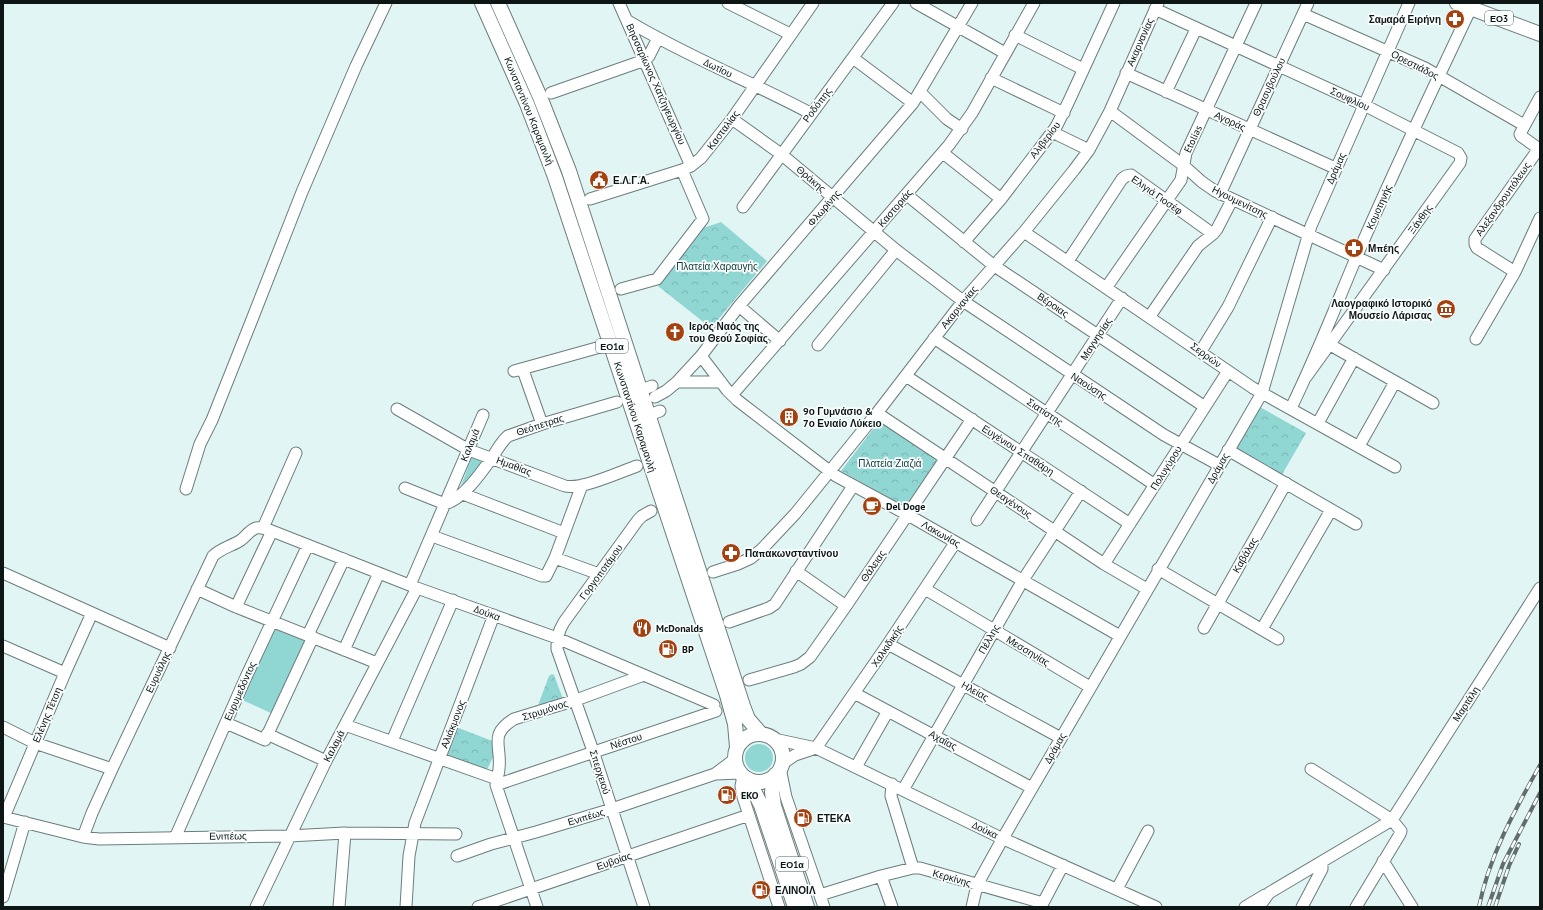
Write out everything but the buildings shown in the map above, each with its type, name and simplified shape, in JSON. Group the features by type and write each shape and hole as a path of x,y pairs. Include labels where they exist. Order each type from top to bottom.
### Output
{"main road":[{"name":"Κωνσταντίνου Καραμανλή","path":"482,3 509,61 541,138 566,208 605,345 727,695 735,724 737,768 744,776 761,805 795,907"},
{"name":"Κωνσταντίνου Καραμανλή","path":"498,3 540,97 569,171 646,388 743,706 748,718 782,750 779,769 772,792 774,806 807,907"},
{"name":"ΕΟ3","path":"1457,3 1540,34"},
{"path":"736,753 747,737 754,734 767,736"},
{"path":"744,776 758,782 764,781 779,769"}],"street":[{"path":"186,490 200,444 212,420 249,329 302,192 356,66 386,3"},
{"name":"Βησσαρίωνος Χατζηγεωργίου","path":"619,3 645,60 687,168 703,219 657,278 621,289"},
{"path":"728,3 790,34"},
{"name":"Κασταλίας","path":"590,199 687,168 701,158 732,119 813,3"},
{"name":"Ροδόπης","path":"742,206 893,3"},
{"path":"916,3 1005,53"},
{"name":"Φλωρίνης","path":"655,396 666,391 701,356 740,306 913,103 972,3"},
{"name":"Καστοριάς","path":"732,395 907,195 962,129 1034,3"},
{"name":"Αλιβερίου","path":"964,242 1001,198 1064,114 1114,3"},
{"name":"Etolias","path":"1106,288 1181,180 1186,153 1256,3"},
{"name":"Θρασυβούλου","path":"1220,194 1308,3"},
{"name":"Δράμας","path":"972,907 977,885 1003,838 1262,392 1308,234 1335,168 1389,52 1409,3"},
{"name":"Σουφλίου","path":"1156,6 1196,29 1364,105 1458,154 1461,158"},
{"name":"Ακαρνανίας","path":"713,572 738,564 757,553 795,514 877,413 963,301 993,265 1024,232 1089,150 1110,111 1156,6"},
{"name":"Κομοτηνής","path":"1291,408 1306,377 1326,342 1356,258 1413,130 1471,8"},
{"name":"Ορεστιάδος","path":"1303,14 1425,68 1524,125"},
{"name":"Δωτίου","path":"628,21 658,38 810,113"},
{"path":"1166,92 1196,29"},
{"path":"1015,35 1083,69"},
{"path":"551,93 645,60 649,56 658,38"},
{"path":"853,58 913,103"},
{"name":"Αγοράς","path":"1126,73 1335,168"},
{"path":"990,78 1064,114"},
{"path":"920,92 947,119 962,129"},
{"path":"1524,125 1540,97"},
{"name":"Ηγουμενίτσης","path":"1110,111 1183,165 1202,182 1220,194 1384,270"},
{"name":"Θράκης","path":"732,119 781,154 896,250 963,301"},
{"name":"Αλεξανδρουπόλεως","path":"1516,272 1477,248 1475,239 1537,151 1535,146 1521,136 1520,131 1524,125"},
{"path":"1052,132 1089,150"},
{"path":"943,153 1001,198"},
{"name":"Ξάνθης","path":"1326,342 1384,270 1460,163 1461,158"},
{"name":"Ελιγιά Γιοσέφ","path":"1068,261 1122,179 1131,175 1166,202 1213,234"},
{"name":"Βέροιας","path":"907,195 993,265 1205,407"},
{"path":"1150,316 1198,246 1217,229 1232,200"},
{"path":"1201,351 1228,307 1272,217"},
{"path":"1476,339 1516,272 1540,218"},
{"name":"Σερρών","path":"1024,232 1150,316 1228,371 1262,392 1395,467"},
{"path":"818,345 896,250"},
{"name":"Μαγνησίας","path":"977,520 1122,298"},
{"name":"Ναούσης","path":"963,301 1072,375 1180,445 1219,465"},
{"path":"740,306 780,341"},
{"name":"Σιατίστης","path":"934,338 1155,485"},
{"path":"1326,342 1433,403"},
{"path":"542,424 519,372 605,345"},
{"name":"Λακωνίας","path":"701,356 732,395 829,472 852,486 908,515 1120,636"},
{"path":"1318,424 1354,358"},
{"name":"Πολυγύρου","path":"1104,564 1228,371"},
{"name":"Ευγένιου Σπαθάρη","path":"906,376 1130,524"},
{"path":"676,382 721,382"},
{"path":"1359,446 1395,382"},
{"name":"Θεόπετρας","path":"445,504 455,500 463,494 492,458 503,440 508,436 542,424 617,402"},
{"name":"Ημαθίας","path":"396,409 469,450 565,486 571,487 582,485 637,466"},
{"name":"Θεαγένους","path":"877,413 1104,564 1147,589"},
{"name":"Καλαμά","path":"256,907 289,836 344,725 377,663 414,586 432,536 483,415"},
{"name":"Θάλειας","path":"749,680 794,667 801,664 813,653 972,419"},
{"path":"1228,450 1356,524"},
{"path":"236,607 264,529 296,453"},
{"name":"Καβάλας","path":"1204,628 1286,483"},
{"path":"432,536 542,576 546,576 555,558 582,485"},
{"path":"729,622 769,608 774,604 852,486"},
{"path":"405,488 445,504"},
{"name":"Πέλλης","path":"903,790 1023,580 1081,491"},
{"path":"463,494 564,533"},
{"path":"1262,629 1331,510"},
{"name":"Γοργοποτάμου","path":"557,638 558,631 564,622 638,520 651,511"},
{"name":"Δούκα","path":"264,529 557,638 644,675 715,708"},
{"name":"Ευρυάλης","path":"83,837 112,769 213,556 218,551 240,540 252,530 264,529"},
{"name":"Χαλκιδικής","path":"816,748 925,590 955,543"},
{"name":"Ευρυμεδόντος","path":"175,838 271,621 308,545"},
{"path":"226,723 265,740 344,558"},
{"path":"555,558 599,574"},
{"path":"1158,569 1218,602 1278,639"},
{"path":"796,571 846,606"},
{"path":"3,573 170,648"},
{"path":"344,650 379,573"},
{"name":"Μαρτάλη","path":"1392,820 1540,588"},
{"path":"197,589 236,607 377,663"},
{"name":"Μεσσηνίας","path":"925,590 1090,688"},
{"path":"392,741 453,600"},
{"name":"Ελένης Τέτση","path":"4,817 65,672 92,613"},
{"name":"Αλιάκμονος","path":"406,907 412,833 494,615"},
{"name":"Σπερχειού","path":"557,638 557,649 576,700 644,907"},
{"name":"Ηλείας","path":"888,644 1061,738"},
{"path":"3,646 65,672"},
{"name":"Στρυμόνος","path":"497,785 499,769 498,738 503,727 514,719 576,700 644,675"},
{"name":"Αχαΐας","path":"854,693 1032,788"},
{"name":"Νέστου","path":"497,785 715,708"},
{"path":"856,767 888,711"},
{"path":"344,725 440,759 497,785 537,907"},
{"path":"3,727 35,743 112,769"},
{"path":"267,734 326,761"},
{"name":"Δούκα","path":"767,736 816,748 1003,838 1156,907"},
{"path":"779,769 798,754 816,748"},
{"name":"Ενιπέως","path":"715,774 736,753"},
{"name":"Κωνσταντίνου Καραμανλή","path":"779,769 786,797 824,907"},
{"path":"1311,769 1392,820 1401,830 1356,907"},
{"name":"Ενιπέως","path":"456,856 491,844 612,809 715,774 744,776"},
{"path":"744,776 742,790 779,907"},
{"path":"892,784 891,796 913,868"},
{"name":"Ευβοίας","path":"478,907 749,815"},
{"name":"Ενιπέως","path":"4,817 83,837 117,839 289,836 344,833 456,834"},
{"path":"1245,907 1392,820"},
{"path":"3,898 24,822"},
{"path":"1117,889 1148,831"},
{"path":"334,907 340,907 344,833"},
{"path":"1383,861 1404,902 1412,907"},
{"path":"1302,907 1322,868 1322,862"},
{"name":"Κερκίνης","path":"820,895 881,876 913,868 920,868 1044,905 1063,866"},
{"path":"881,876 892,907"},
{"path":"1259,907 1269,893"}],"green space":[{"name":"Πλατεία Χαραυγής","path":"721,222 767,261 711,328 658,286 700,229"},
{"path":"1260,407 1306,433 1280,478 1234,451"},
{"name":"Πλατεία Ζιαζιά","path":"880,420 939,458 907,508 841,471"},
{"path":"472,456 484,460 465,484 461,486"},
{"path":"271,628 307,642 273,714 240,699"},
{"path":"552,674 554,675 563,699 537,708 549,676"},
{"path":"456,727 495,742 495,753 486,772 444,756"},
{"path":"759,744 769,748 773,758 769,768 759,772 749,768 745,758 749,748"}],"railway":[{"path":"1479,907 1483,888 1496,852 1512,816 1540,765"},
{"path":"1488,907 1503,864 1540,793"},
{"path":"1495,907 1509,866 1519,844"}],"place":[{"name":"Σαμαρά Ειρήνη","path":"1455,19"},
{"name":"Ε.Λ.Γ.Α.","path":"599,180"},
{"name":"Μπέης","path":"1354,248"},
{"name":"Λαογραφικό Ιστορικό Μουσείο Λάρισας","path":"1446,309"},
{"name":"Ιερός Ναός της του Θεού Σοφίας","path":"675,332"},
{"name":"9ο Γυμνάσιο & 7ο Ενιαίο Λύκειο","path":"789,417"},
{"name":"Del Doge","path":"872,506"},
{"name":"Παπακωνσταντίνου","path":"731,553"},
{"name":"McDonalds","path":"642,628"},
{"name":"BP","path":"668,649"},
{"name":"EKO","path":"727,795"},
{"name":"ΕΤΕΚΑ","path":"803,818"},
{"name":"ΕΛΙΝΟΙΛ","path":"761,890"}]}
